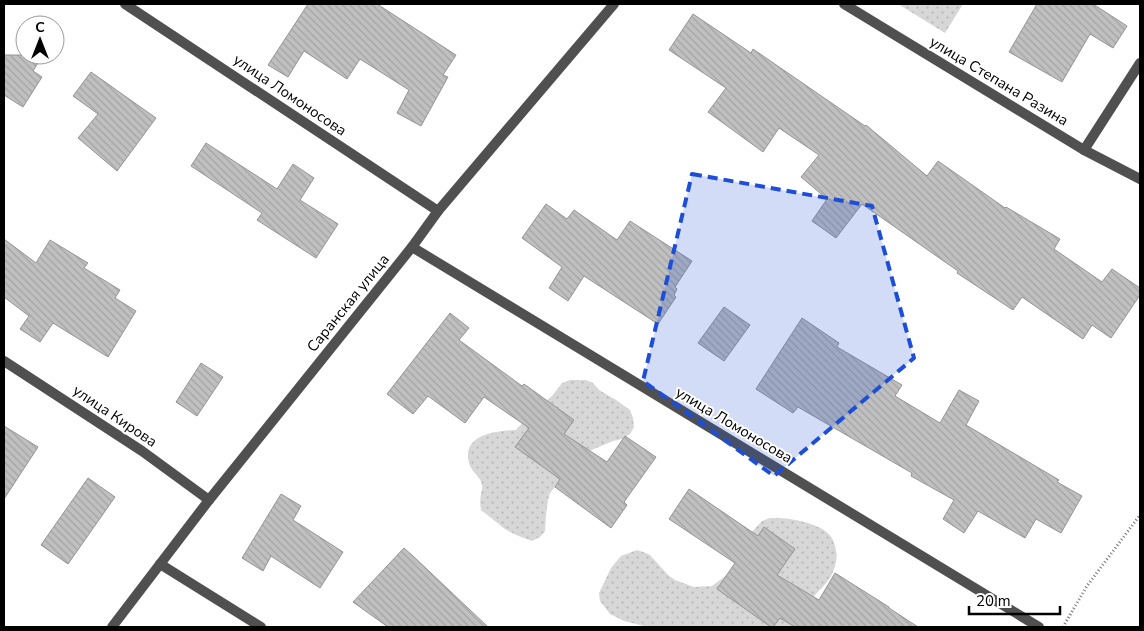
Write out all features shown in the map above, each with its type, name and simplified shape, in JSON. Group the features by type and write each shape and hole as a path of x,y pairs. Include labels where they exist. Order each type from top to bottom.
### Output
{"street":[{"name":"улица Ломоносова","path":"125,4 438,211"},
{"name":"Саранская улица","path":"112,627 209,500 412,247 438,211 614,4"},
{"name":"улица Степана Разина","path":"844,4 1084,150 1140,179"},
{"path":"1084,150 1140,63"},
{"name":"улица Ломоносова","path":"412,247 1040,627"},
{"name":"улица Кирова","path":"4,361 142,451 209,500"},
{"path":"160,564 261,627"}],"path":[{"path":"1063,627 1087,586 1140,515"}],"highlighted area":[{"path":"692,174 872,206 914,358 774,476 643,381"}],"shaded area":[{"path":"898,4 963,4 945,33"},
{"path":"570,380 586,380 593,383 599,390 630,410 634,427 630,434 622,439 587,452 562,474 550,493 545,531 540,537 532,541 505,529 481,510 482,483 470,466 468,456 470,447 474,441 489,434 516,430 552,396 562,383"},
{"path":"770,518 791,519 821,528 831,536 835,545 837,557 832,573 828,581 803,610 800,627 648,627 624,621 610,614 600,601 599,593 611,568 621,556 637,550 650,555 675,580 694,587 712,586 731,572 750,534 762,521"}],"building":[{"path":"308,4 377,4 456,55 443,75 448,77 421,126 397,113 409,90 360,59 347,79 304,51 288,77 268,65"},
{"path":"1037,4 1093,4 1127,26 1113,48 1090,34 1062,82 1009,52"},
{"path":"693,14 751,53 753,49 866,125 927,176 938,161 1005,208 1060,239 1054,249 1102,282 1112,269 1140,288 1140,295 1111,338 1092,325 1083,339 1022,297 1013,310 957,273 958,271 862,204 836,238 812,221 827,199 801,177 819,155 779,128 763,152 708,112 726,88 669,50"},
{"path":"4,55 15,55 15,65 37,65 33,71 42,77 23,107 4,95"},
{"path":"91,72 156,118 117,171 78,138 98,114 73,96"},
{"path":"206,143 277,189 293,164 314,178 300,200 338,224 316,258 257,220 262,213 191,166"},
{"path":"546,204 567,219 574,210 617,240 630,221 692,261 675,287 677,289 674,295 676,297 658,324 584,276 568,301 549,288 562,267 522,238"},
{"path":"4,239 36,263 50,240 88,263 84,268 120,290 115,298 136,311 108,357 53,323 40,342 20,329 29,316 4,297"},
{"path":"724,307 750,325 724,361 698,343"},
{"path":"450,313 469,328 459,340 522,386 524,384 574,420 564,434 607,462 625,436 656,457 624,502 627,505 611,528 555,487 560,479 515,447 529,428 484,397 465,423 428,396 413,414 387,394"},
{"path":"802,318 839,343 837,347 902,385 895,396 940,423 959,390 979,401 966,425 1059,480 1057,482 1082,496 1061,533 1036,519 1025,538 978,511 964,533 943,519 954,500 911,476 912,473 798,407 793,413 756,389"},
{"path":"201,363 223,377 197,416 176,402"},
{"path":"4,426 38,447 4,499"},
{"path":"88,478 115,497 68,564 41,545"},
{"path":"689,489 758,536 764,527 795,549 777,575 819,600 835,573 918,627 795,627 780,618 771,627 717,589 735,563 669,519"},
{"path":"281,494 301,506 293,520 343,552 320,588 271,556 263,571 242,558"},
{"path":"404,548 488,627 388,627 353,602"}]}
